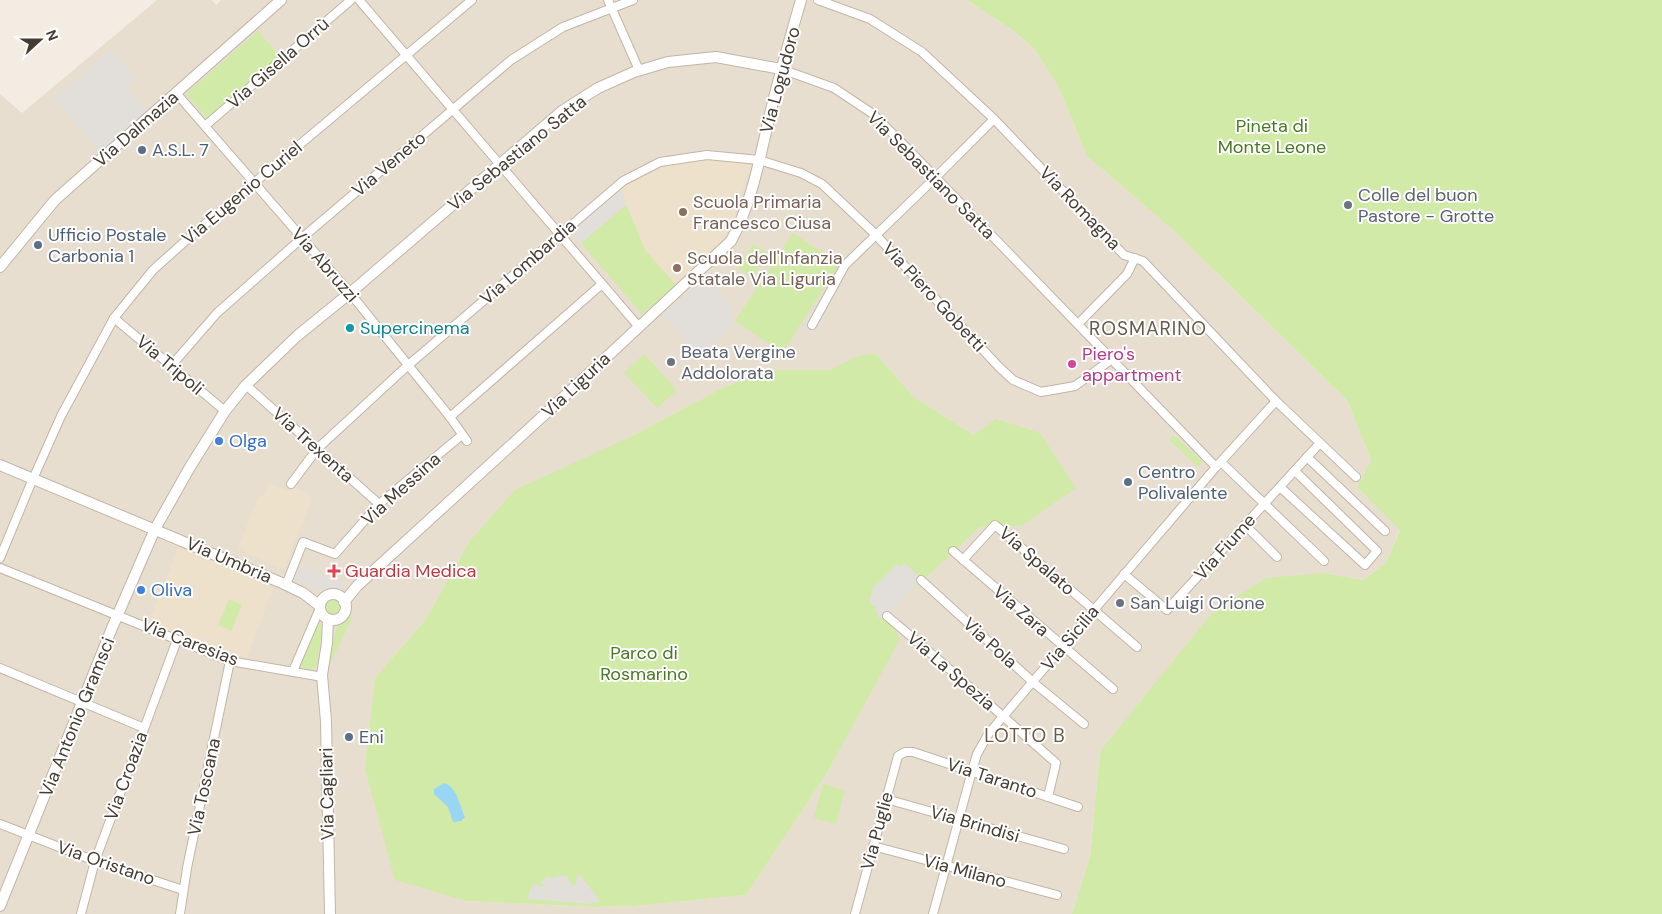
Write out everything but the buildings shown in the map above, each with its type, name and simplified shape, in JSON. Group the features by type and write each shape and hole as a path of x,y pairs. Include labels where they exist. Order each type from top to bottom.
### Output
{"street":[{"name":"Via Dalmazia","path":"0,267 55,200 281,0"},
{"name":"Via Gisella Orrù","path":"205,126 351,0"},
{"path":"359,0 639,327"},
{"name":"Via Eugenio Curiel","path":"0,558 61,416 114,318 154,270 254,182 472,0"},
{"name":"Via Veneto","path":"171,366 217,313 511,60 563,26 610,4 634,0"},
{"name":"Via Logudoro","path":"759,160 781,69 801,0"},
{"name":"Via Romagna","path":"818,0 870,19 922,52 994,119 1124,255 1143,261 1276,400 1356,478"},
{"path":"610,4 639,70"},
{"name":"Via Sebastiano Satta","path":"155,529 190,467 225,411 246,385 297,336 350,293 562,111 598,88 639,70 668,62 716,57 781,69 834,88 873,114 1112,359 1218,464 1264,504 1324,561"},
{"name":"Via Abruzzi","path":"176,94 350,293 450,416 465,438"},
{"path":"812,325 845,265 936,178 994,119"},
{"name":"Via Lombardia","path":"291,484 318,448 408,365 624,181 660,162 707,155 759,160"},
{"name":"Via Piero Gobetti","path":"759,160 800,173 822,184 876,236 1013,380 1041,392 1075,386 1112,359"},
{"name":"Via Liguria","path":"337,597 357,586 731,241 741,223 759,160"},
{"path":"1078,324 1127,274 1135,258"},
{"path":"450,416 602,284"},
{"name":"Via Tripoli","path":"114,318 225,411"},
{"name":"Via Trexenta","path":"246,385 380,504"},
{"name":"Via Sicilia","path":"933,913 977,754 989,734 1218,464 1276,400"},
{"name":"Via Messina","path":"286,585 303,542 335,554 380,504 465,438"},
{"name":"Via Fiume","path":"1124,574 1167,610 1320,443"},
{"path":"1307,457 1385,531"},
{"name":"Via Umbria","path":"0,465 303,592 337,597"},
{"path":"1280,487 1365,565 1377,551 1294,471"},
{"name":"Via Spalato","path":"963,560 995,525 1137,647"},
{"path":"1245,525 1277,556"},
{"name":"Via Antonio Gramsci","path":"0,906 118,615 155,529"},
{"name":"Via Zara","path":"953,551 1113,689"},
{"name":"Via Caresias","path":"0,568 230,661 317,676 322,675"},
{"name":"Via Pola","path":"921,580 1033,681 1084,724"},
{"name":"Via Umbria","path":"303,592 320,607"},
{"path":"293,671 323,598 337,597 345,611 333,618 322,613 320,607"},
{"name":"Via La Spezia","path":"887,616 1056,763 1048,797"},
{"name":"Via Cagliari","path":"330,914 326,721 322,675 333,618"},
{"name":"Via Croazia","path":"81,914 95,861 177,640"},
{"name":"Via Toscana","path":"180,914 183,890 230,661"},
{"path":"0,668 144,728"},
{"name":"Via Taranto","path":"905,752 913,752 1078,807"},
{"name":"Via Puglie","path":"855,914 898,756 905,752"},
{"name":"Via Brindisi","path":"886,799 1064,849"},
{"name":"Via Oristano","path":"0,824 95,861 183,890"},
{"name":"Via Milano","path":"873,846 1057,895"},
{"path":"933,913 942,914"}],"shaded area":[{"path":"157,0 212,0 216,5 221,0 967,0 1014,31 1035,50 1058,86 1087,156 1173,230 1347,400 1371,460 1357,487 1400,529 1386,563 1363,580 1324,573 1101,750 1090,857 1072,914 0,914 0,94 22,113","holes":["875,353 915,398 974,435 1021,526 980,527 887,616 899,639 827,773 746,895 634,906 595,907 467,901 375,678 426,619 469,542 630,437 724,387 773,370 830,370"]},
{"path":"111,50 136,79 127,88 148,111 101,152 54,99"},
{"name":"Scuola Primaria Francesco Ciusa","path":"721,160 750,164 734,220 723,239 676,285 645,250 626,205 621,187 663,167 690,161"},
{"path":"621,187 626,205 581,243 571,230"},
{"path":"844,262 849,265 817,331 800,332"},
{"path":"706,277 728,303 734,324 698,355 663,316"},
{"path":"270,483 289,491 293,486 312,498 284,569 238,549 259,495 264,497"},
{"path":"179,547 273,588 247,659 230,656 148,623"},
{"path":"905,563 922,579 884,619 878,617 875,606 869,603 873,588 897,564 901,567"},
{"path":"299,565 346,586 336,590 324,591 294,580"},
{"path":"564,875 568,877 569,882 573,886 580,875 600,901 591,904 528,899 530,889 535,884 543,887 544,885 541,882 547,877 553,878"}],"green space":[{"name":"Pineta di Monte Leone","path":"967,0 1662,0 1662,914 1072,914 1090,857 1101,750 1213,612 1266,578 1324,573 1363,580 1386,563 1400,530 1357,487 1371,460 1347,400 1173,230 1087,156 1058,86 1035,50 1014,31"},
{"path":"258,31 280,56 208,119 186,94"},
{"path":"626,205 645,250 676,285 642,314 581,243"},
{"path":"793,233 840,264 782,353 735,321"},
{"path":"753,244 767,253 753,278 738,269"},
{"name":"Parco di Rosmarino","path":"875,353 915,398 974,435 996,419 1040,433 1076,488 1021,526 980,527 887,616 900,639 827,773 746,895 634,906 595,907 467,901 395,880 365,769 375,678 426,619 469,542 515,490 630,437 724,387 773,370 830,370 858,356"},
{"path":"644,354 677,390 657,408 624,373"},
{"path":"1173,435 1203,462 1198,467 1169,440"},
{"path":"329,598 337,598 342,603 340,614 329,616 324,611 324,603"},
{"path":"229,599 242,605 231,631 218,625"},
{"path":"347,614 353,616 329,666 331,649 339,622"},
{"path":"319,618 322,629 317,665 312,670 295,668"},
{"path":"823,784 845,790 836,824 814,818"}],"water":[{"path":"444,783 452,788 458,797 465,817 461,821 453,822 448,807 434,794 434,789"}],"place":[{"name":"A.S.L. 7","path":"142,150"},
{"name":"Colle del buon Pastore - Grotte","path":"1348,205"},
{"name":"Scuola Primaria Francesco Ciusa","path":"683,212"},
{"name":"Ufficio Postale Carbonia 1","path":"38,245"},
{"name":"Scuola dell'Infanzia Statale Via Liguria","path":"677,268"},
{"name":"Supercinema","path":"350,328"},
{"name":"Beata Vergine Addolorata","path":"671,362"},
{"name":"Piero's appartment","path":"1072,364"},
{"name":"Olga","path":"219,441"},
{"name":"Centro Polivalente","path":"1128,482"},
{"name":"Guardia Medica","path":"334,571"},
{"name":"Oliva","path":"141,590"},
{"name":"San Luigi Orione","path":"1120,603"},
{"name":"Eni","path":"349,737"}],"district":[{"name":"ROSMARINO","path":"1148,328"},
{"name":"LOTTO B","path":"1025,735"}]}
